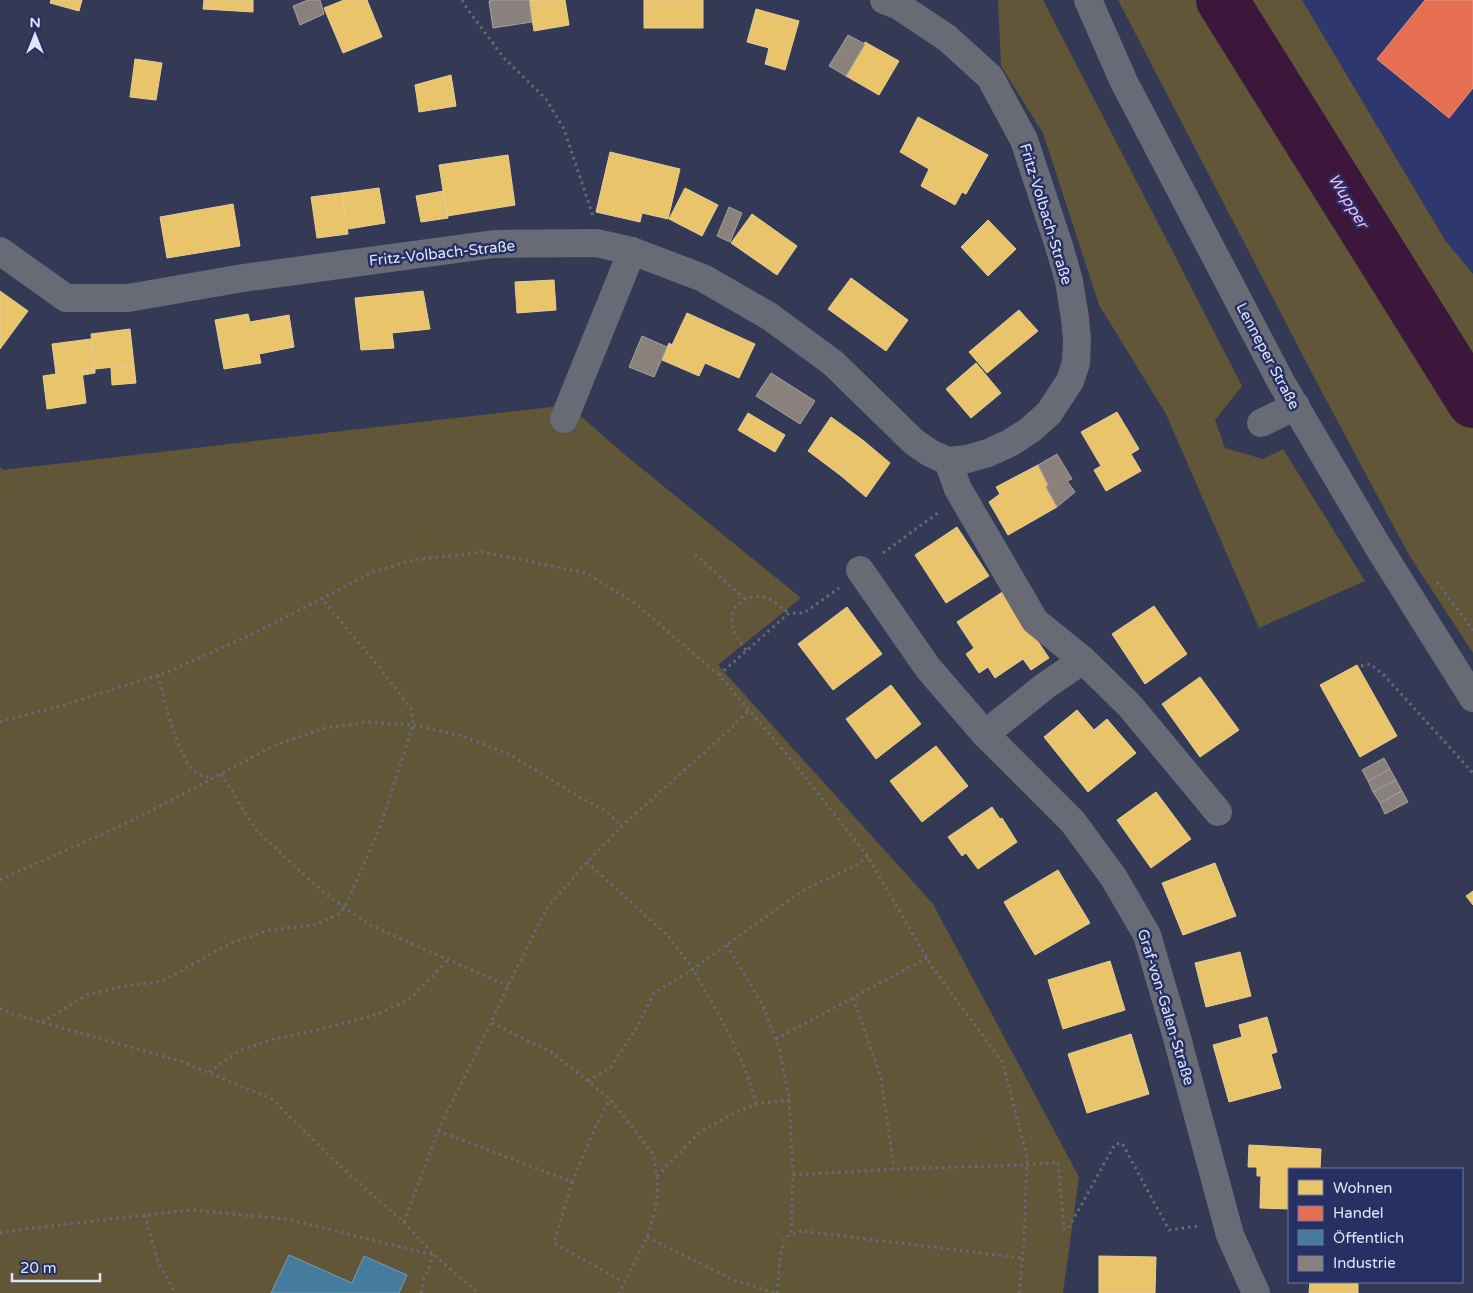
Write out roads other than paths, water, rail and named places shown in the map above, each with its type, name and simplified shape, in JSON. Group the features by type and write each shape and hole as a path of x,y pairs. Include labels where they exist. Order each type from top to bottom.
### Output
{"street":[{"name":"Fritz-Volbach-Straße","path":"0,251 66,298 128,298 244,278 494,244 596,243 632,251 703,278 769,316 833,363 914,442 930,453 948,460 967,459 1010,443 1030,430 1049,413 1070,381 1076,363 1076,340 1075,318 1069,281 1024,140 990,77 947,38 899,6 884,0"},
{"name":"Lenneper Straße","path":"1088,0 1124,82 1281,382 1374,539 1473,698"},
{"path":"564,419 632,251"},
{"path":"1261,423 1296,406"},
{"path":"948,460 962,497 1035,621 1083,660 1130,706 1218,812"},
{"name":"Graf-von-Galen-Straße","path":"860,570 928,668 985,734 1073,822 1114,878 1147,935 1176,1034 1226,1222 1256,1293"},
{"path":"985,734 1044,686 1083,660"}],"waterway":[{"name":"Wupper","path":"1222,0 1473,402"}]}
